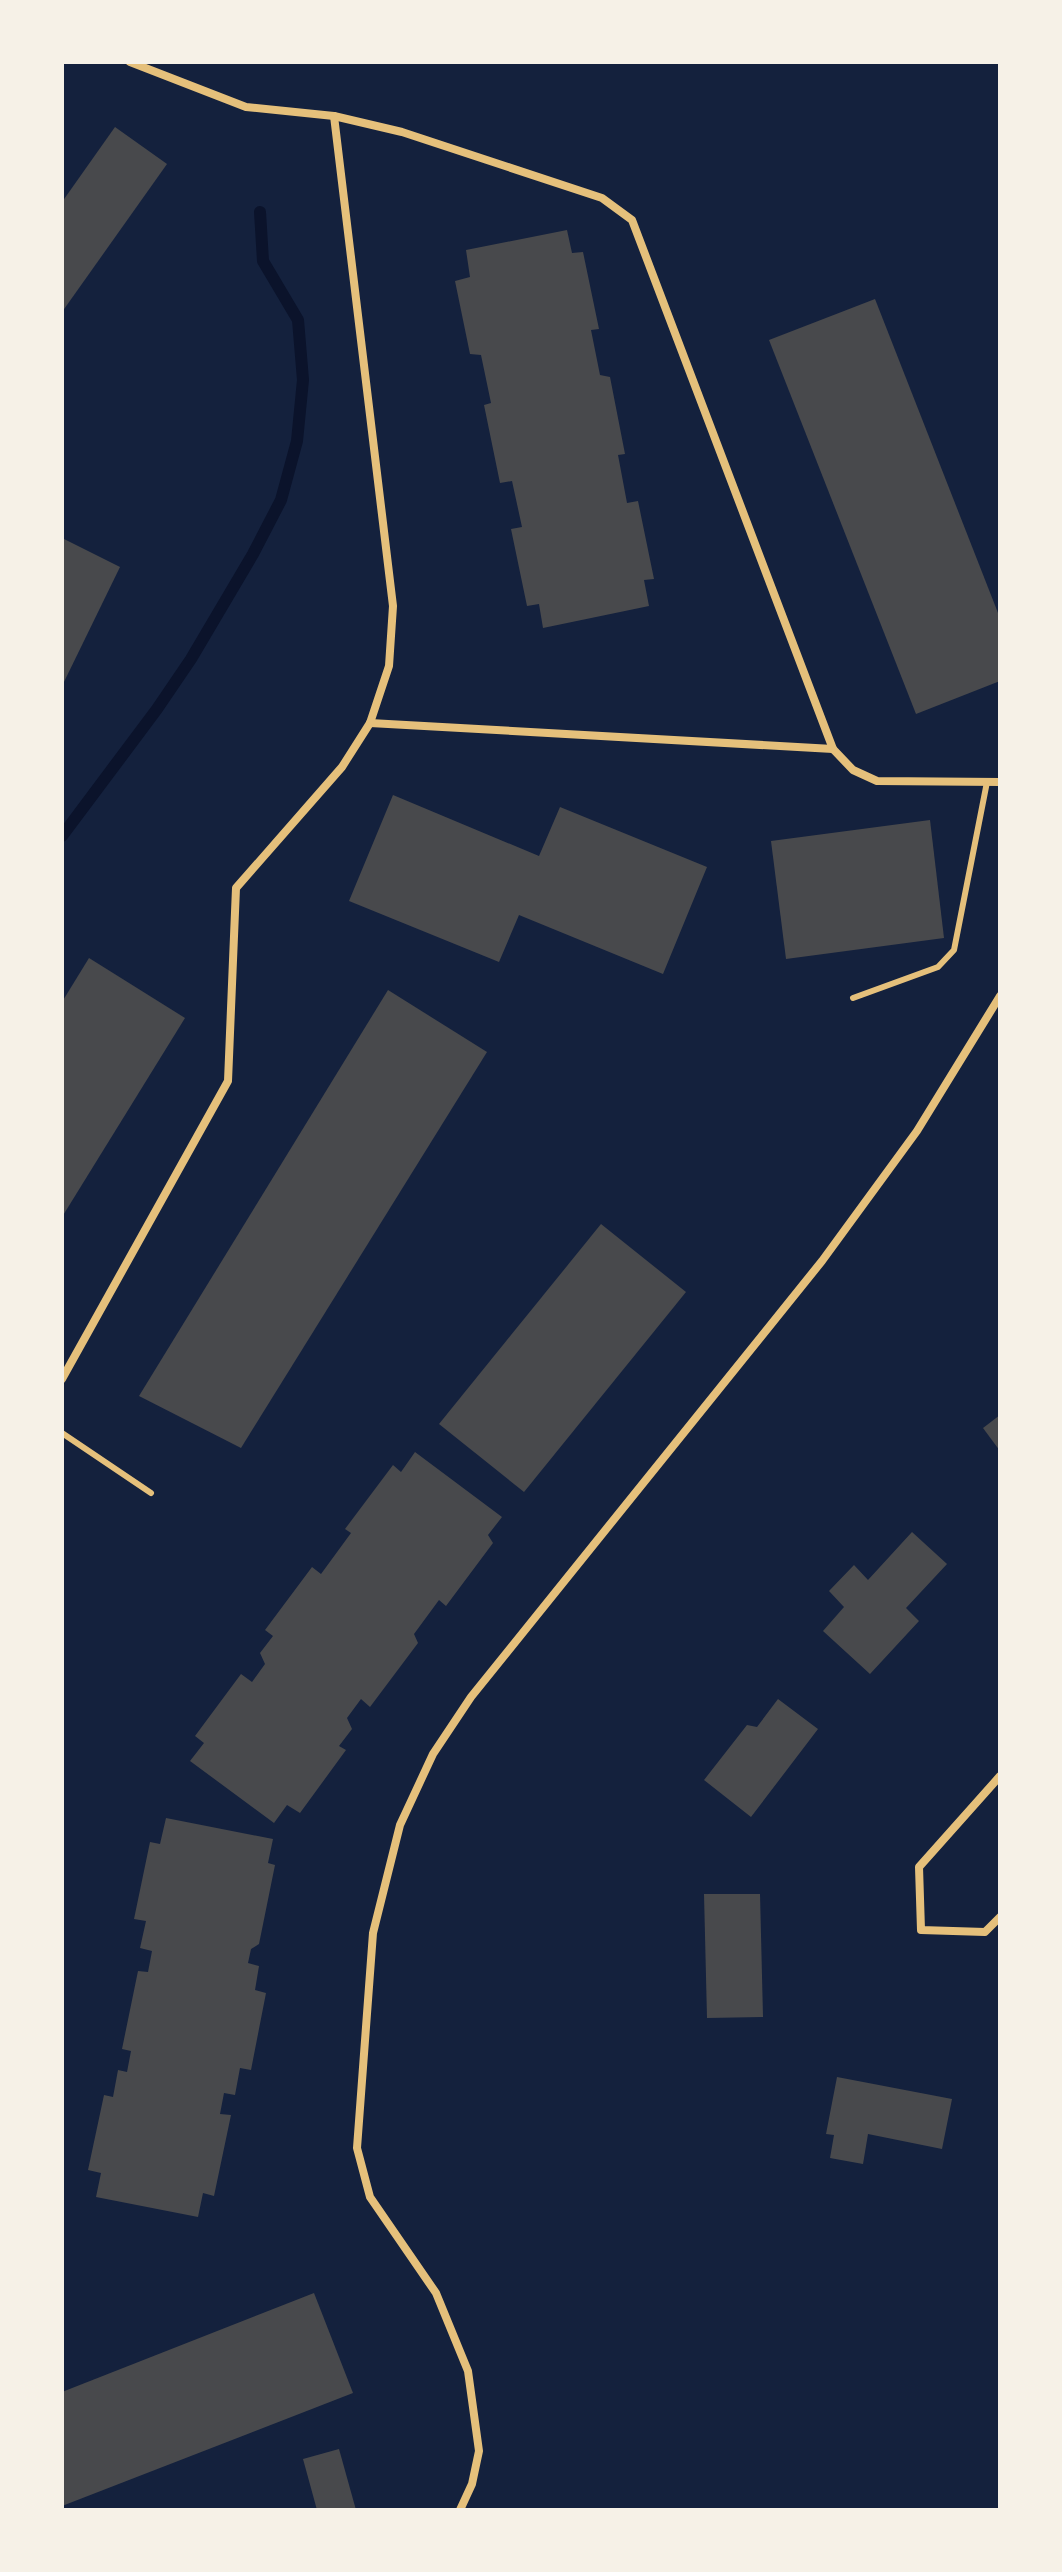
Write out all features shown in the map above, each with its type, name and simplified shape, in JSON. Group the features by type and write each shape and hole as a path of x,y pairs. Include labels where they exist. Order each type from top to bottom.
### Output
{"street":[{"path":"130,62 246,107 334,116 402,132 602,198 632,220 833,749 853,770 877,781 1000,782"},
{"path":"62,1379 228,1081 236,888 342,767 370,723 389,666 393,606 334,116"},
{"path":"370,723 833,749"},
{"path":"460,2510 472,2484 479,2451 468,2371 436,2293 370,2197 357,2148 373,1933 400,1825 433,1754 471,1697 822,1261 917,1131 1000,996"},
{"path":"1000,1776 919,1867 921,1930 985,1932 1000,1917"}],"lane":[{"path":"853,998 938,967 954,950 987,782"},
{"path":"62,1433 151,1493"}],"building":[{"path":"115,127 167,164 62,312 62,202"},
{"path":"567,230 572,253 583,252 599,329 591,330 600,375 610,377 625,454 618,455 627,503 638,501 654,579 644,580 649,606 543,628 539,604 527,606 511,529 522,527 512,481 500,483 484,405 491,403 481,355 470,354 455,281 470,277 466,250"},
{"path":"875,299 1000,618 1000,681 916,714 769,340"},
{"path":"64,539 120,567 62,686 62,542"},
{"path":"393,795 539,856 560,807 707,867 663,974 519,915 499,962 349,901"},
{"path":"930,820 944,938 786,959 771,841"},
{"path":"89,958 185,1018 62,1217 62,1002"},
{"path":"388,990 487,1052 241,1448 139,1396"},
{"path":"601,1224 686,1292 524,1492 439,1424"},
{"path":"1000,1415 1000,1451 983,1428"},
{"path":"415,1452 502,1517 488,1535 493,1543 446,1606 439,1600 414,1634 418,1643 370,1707 361,1699 347,1718 352,1729 339,1746 346,1750 300,1813 287,1805 274,1823 190,1761 204,1743 195,1736 241,1674 252,1682 265,1664 260,1653 273,1636 265,1630 312,1567 321,1574 351,1533 345,1529 393,1465 401,1472"},
{"path":"912,1532 947,1564 906,1608 919,1621 870,1674 823,1631 844,1607 829,1591 854,1565 868,1580"},
{"path":"778,1699 818,1729 751,1817 704,1780 747,1725 757,1727"},
{"path":"166,1818 273,1839 268,1863 275,1865 259,1944 251,1949 248,1963 259,1966 255,1990 266,1993 251,2070 240,2068 235,2095 224,2093 220,2114 231,2115 214,2196 203,2193 198,2217 96,2197 101,2173 88,2170 104,2095 113,2097 118,2070 127,2072 131,2051 122,2049 138,1971 148,1972 152,1951 140,1948 146,1921 134,1919 150,1842 160,1844"},
{"path":"704,1894 760,1894 763,2017 707,2018"},
{"path":"837,2077 952,2099 942,2149 868,2134 863,2164 830,2158 834,2135 826,2134"},
{"path":"314,2293 353,2393 62,2506 62,2392"},
{"path":"339,2449 356,2510 317,2510 303,2459"}],"waterway":[{"path":"62,836 191,659 281,500 297,441 303,380 298,320 263,261 260,212"}]}
